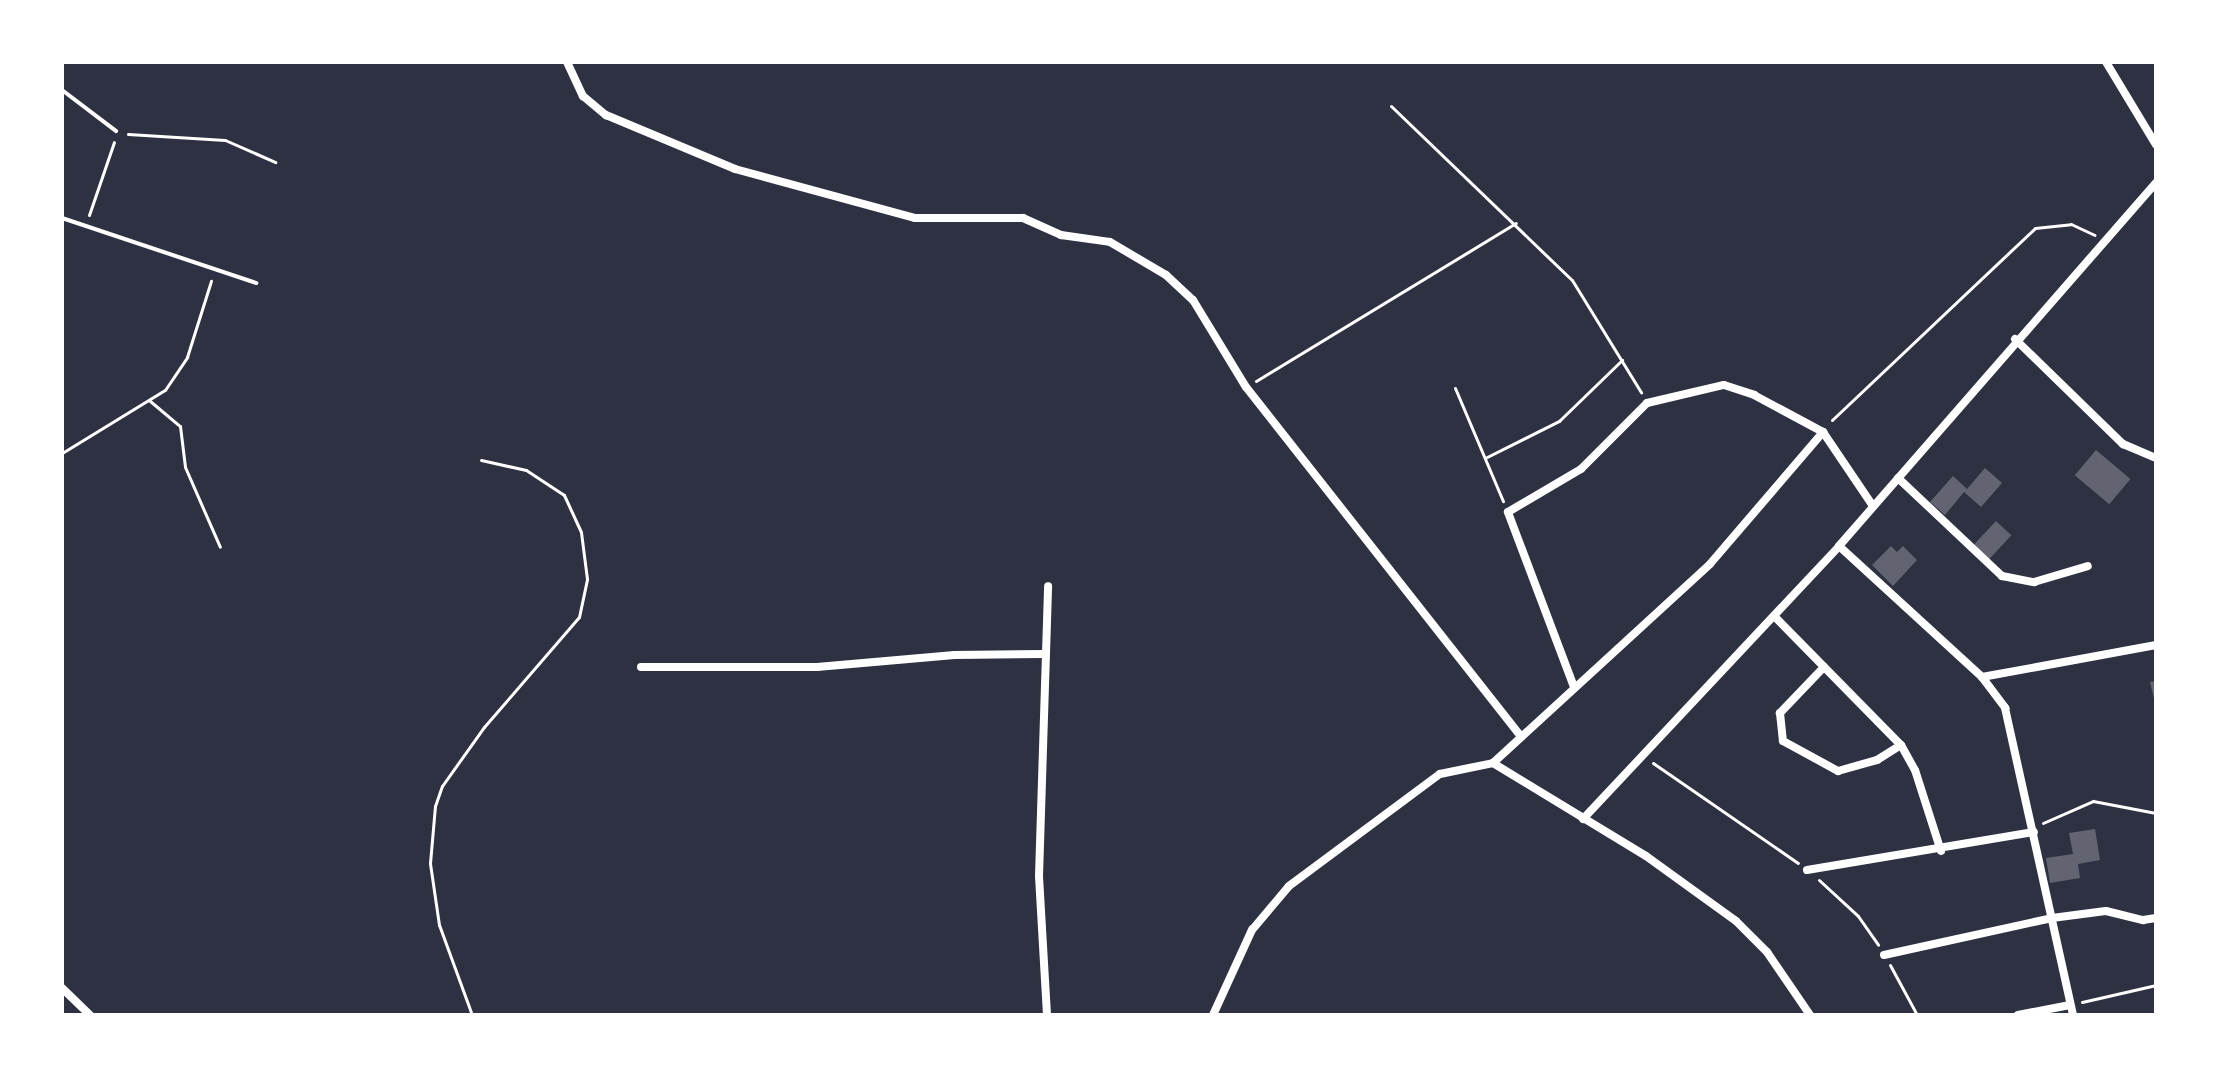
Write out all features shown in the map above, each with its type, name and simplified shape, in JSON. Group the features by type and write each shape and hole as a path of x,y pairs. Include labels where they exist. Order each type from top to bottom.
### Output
{"street":[{"path":"567,62 583,96 606,115 735,169 915,218 1012,217 1061,235 1110,242 1129,250 1193,300 1246,387 1521,737"},
{"path":"2106,62 2156,145"},
{"path":"1583,819 1775,617 2015,339 2156,186"},
{"path":"2015,339 2123,444 2156,458"},
{"path":"1574,687 1508,512 1581,469 1647,403 1724,385 1823,432 1873,506"},
{"path":"1213,1015 1252,930 1289,886 1440,774 1493,763 1710,564 1823,432"},
{"path":"1898,478 2002,576 2034,582 2088,566"},
{"path":"1839,546 1982,677 2010,719 2073,1015"},
{"path":"1047,1015 1039,876 1048,586"},
{"path":"1775,617 1901,745 1915,770 1941,851"},
{"path":"1982,677 2156,645"},
{"path":"641,667 817,667 941,656 1045,654"},
{"path":"1824,667 1780,713 1783,741 1838,771 1877,760 1901,745"},
{"path":"1493,763 1736,921 1767,952 1810,1015"},
{"path":"1807,870 1941,851 2033,829"},
{"path":"1884,955 2052,918 2106,911 2143,920 2156,918"},
{"path":"62,988 90,1015"},
{"path":"2018,1015 2070,1005"}],"lane":[{"path":"62,90 116,131"},
{"path":"62,218 256,283"}],"path":[{"path":"1391,106 1517,222 1572,280 1647,403"},
{"path":"85,226 116,131 225,140 275,162"},
{"path":"1246,387 1517,222"},
{"path":"1823,432 1843,406 2035,228 2071,224 2106,241"},
{"path":"62,453 150,401 177,376 187,357 214,270"},
{"path":"1485,458 1559,421 1603,383 1622,360"},
{"path":"1455,388 1508,512"},
{"path":"150,401 180,426 185,467 220,547"},
{"path":"472,1015 439,925 430,863 435,806 442,786 484,727 579,617 587,579 581,532 564,495 526,470 481,460"},
{"path":"2033,829 2056,821 2093,801 2156,813"},
{"path":"2070,1005 2156,985"}],"building":[{"path":"2096,450 2130,479 2109,504 2075,475"},
{"path":"1985,468 2002,483 1981,507 1964,492 1945,515 1930,502 1953,476 1967,489"},
{"path":"1996,521 2011,535 1987,561 1972,547"},
{"path":"1891,546 1897,552 1903,546 1917,560 1893,586 1872,565"},
{"path":"2156,681 2156,703 2155,703 2150,682"},
{"path":"2095,829 2100,860 2078,864 2080,878 2050,883 2046,858 2073,854 2069,833"}]}
